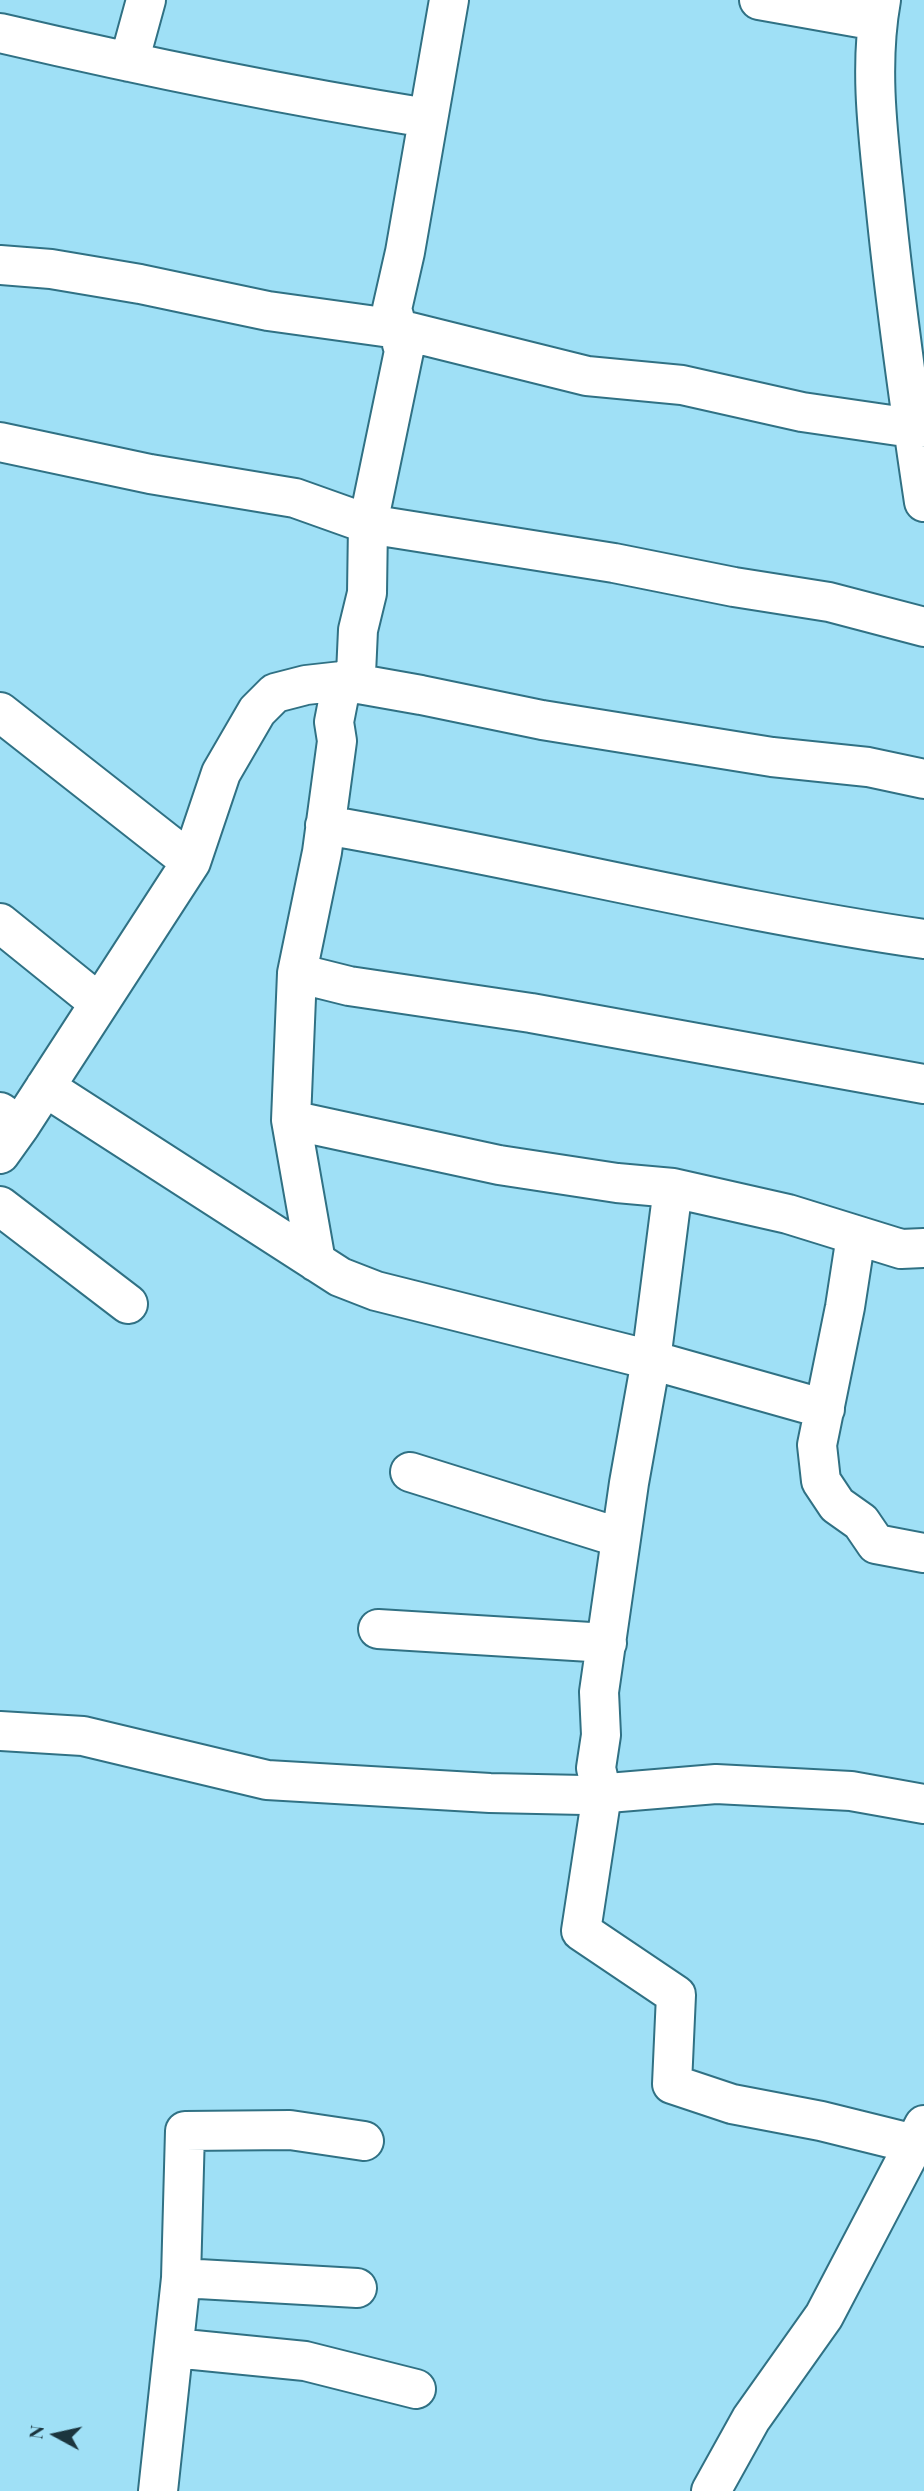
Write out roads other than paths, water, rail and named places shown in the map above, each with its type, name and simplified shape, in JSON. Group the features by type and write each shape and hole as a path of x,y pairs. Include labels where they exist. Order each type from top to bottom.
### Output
{"street":[{"path":"129,62 146,0"},
{"path":"342,681 356,674 358,630 367,593 368,524 404,351 392,309 405,252 449,0"},
{"path":"759,0 879,10 875,61 881,161 918,427 924,502"},
{"path":"0,33 349,106 427,118"},
{"path":"0,265 51,269 140,284 268,311 398,329 587,376 682,385 802,412 918,427"},
{"path":"0,442 150,474 295,498 368,524 614,563 734,587 829,602 924,627"},
{"path":"316,1262 291,1120 297,973 322,852 337,741 334,722 342,681"},
{"path":"7,1131 45,1087 191,862 221,773 257,711 275,693 306,685 342,681 542,720 772,757 868,767 924,779"},
{"path":"0,712 191,862"},
{"path":"325,825 443,845 736,907 924,939"},
{"path":"0,923 99,1003"},
{"path":"297,973 349,986 531,1013 924,1084"},
{"path":"45,1087 340,1277 376,1291 651,1360 825,1409"},
{"path":"291,1120 499,1165 617,1183 673,1188 788,1214 901,1249 924,1248"},
{"path":"673,1188 651,1360 642,1402 599,1692 601,1735 596,1768 602,1794 581,1931 676,1995 672,2084 732,2104 832,2123 919,2135 824,2316 751,2419 711,2491"},
{"path":"0,1206 128,1304"},
{"path":"856,1236 817,1445 821,1481 837,1505 861,1522 876,1544 924,1553"},
{"path":"410,1472 621,1538"},
{"path":"377,1629 607,1643"},
{"path":"0,1731 83,1736 267,1780 490,1793 602,1794 716,1784 851,1791 924,1804"},
{"path":"164,2490 181,2278 185,2131 290,2130 364,2141"},
{"path":"181,2278 357,2288"},
{"path":"174,2348 305,2361 416,2389"}]}
